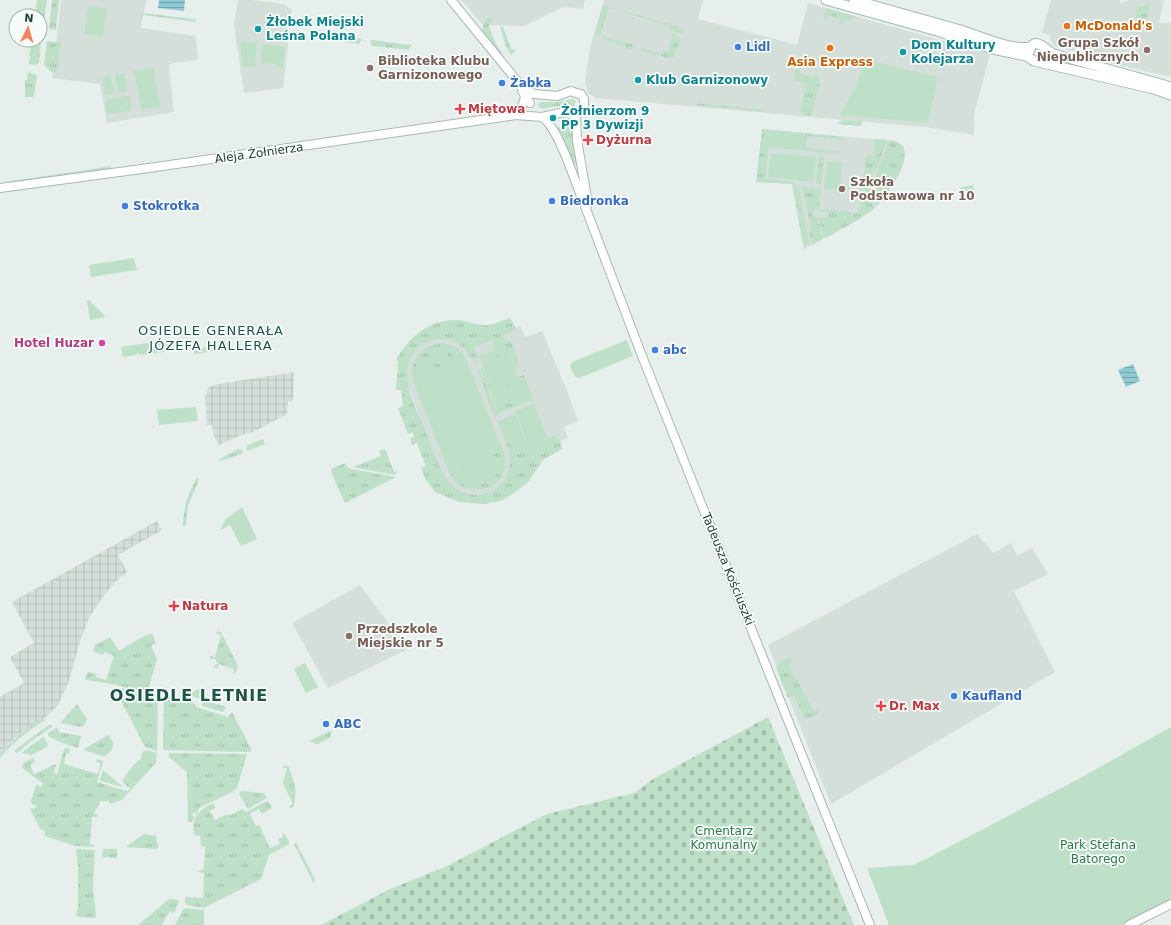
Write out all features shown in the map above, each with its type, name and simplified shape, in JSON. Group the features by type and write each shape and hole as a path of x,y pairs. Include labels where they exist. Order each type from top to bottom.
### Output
{"main road":[{"path":"826,0 937,31 993,49 1030,58 1034,61 1154,89 1171,95"},
{"path":"854,0 959,29 1007,45 1021,48 1031,47 1038,44 1054,54 1085,64 1171,87"},
{"path":"1030,58 1029,52 1031,47"},
{"path":"1040,62 1047,56 1047,50"}],"street":[{"path":"451,0 523,91 530,104"},
{"path":"523,91 534,94 557,96 571,91 581,94 584,99 584,107 581,111 576,113"},
{"path":"518,114 524,101 523,91"},
{"name":"Aleja Żołnierza","path":"518,114 530,104 534,97 539,94"},
{"name":"Tadeusza Kościuszki","path":"530,104 533,113 540,116 550,127 562,145 646,364 870,925"},
{"name":"Aleja Żołnierza","path":"0,188 149,168 518,114 540,116 555,113 576,113"},
{"name":"Tadeusza Kościuszki","path":"576,113 577,140 588,211"},
{"path":"1129,925 1171,904"}],"shaded area":[{"path":"61,0 146,0 141,28 196,36 198,60 169,64 174,112 107,123 100,84 52,78"},
{"path":"238,0 252,0 283,4 289,9 292,9 283,88 244,93 234,26"},
{"path":"461,0 585,0 583,9 563,7 524,26 483,25"},
{"path":"604,0 703,0 698,19 797,45 808,3 990,54 974,115 974,135 925,127 596,98 588,93 585,83 590,48"},
{"path":"1051,0 1120,0 1121,3 1130,0 1164,0 1159,23 1171,23 1171,77 1080,55 1081,47 1075,52 1055,46 1051,41 1050,35 1042,33"},
{"name":"Szkoła Podstawowa nr 10","path":"763,129 893,141 903,146 905,156 899,174 894,183 883,199 872,211 804,249 792,184 759,182"},
{"path":"520,326 525,337 542,331 578,421 564,427 568,438 529,453 509,490 462,498 442,479 406,379 409,349 418,341 514,329"},
{"path":"294,372 293,398 292,401 288,401 287,414 253,432 241,435 219,445 214,437 212,425 207,425 205,398 208,388 213,385"},
{"path":"157,521 162,530 118,555 127,572 115,582 99,602 89,618 81,638 69,681 58,705 45,718 22,732 10,742 0,754 0,697 24,683 10,657 34,643 12,602"},
{"path":"977,534 993,553 1011,543 1017,556 1032,548 1048,574 1014,591 1055,672 831,804 768,645"},
{"name":"Przedszkole Miejskie nr 5","path":"360,585 408,649 328,688 292,623"}],"green space":[{"path":"37,0 47,0 46,8 36,8"},
{"path":"52,0 59,0 56,30 49,29"},
{"path":"1148,4 1150,6 1147,18 1142,20 1137,18 1135,15 1138,9"},
{"path":"88,6 107,8 103,36 84,34"},
{"path":"604,6 609,7 600,36 595,33 602,8"},
{"path":"610,7 679,27 683,30 683,34 669,30 670,26"},
{"path":"826,8 855,17 841,24 839,23 840,19 829,15 827,20 823,19"},
{"path":"141,14 195,18 196,22 143,15 141,19"},
{"path":"488,17 493,20 489,26 494,40 504,57 482,31"},
{"path":"500,26 503,27 511,49 516,50 511,55 505,44"},
{"path":"673,33 676,34 675,36 681,38 673,59 641,51 642,47 644,46 645,49 662,54 663,50 668,52"},
{"path":"321,34 362,39 359,44 322,39"},
{"path":"603,36 630,44 632,43 634,47 631,50 602,38"},
{"path":"371,40 411,45 409,50 373,46 371,45"},
{"path":"48,41 61,43 57,73 50,71 44,65"},
{"path":"240,42 257,43 255,61 257,66 243,67"},
{"path":"263,44 285,47 283,69 272,63 262,64 261,57"},
{"path":"30,48 40,48 39,63 36,65 29,64"},
{"path":"872,61 938,77 928,123 840,115 857,84 863,63 870,65"},
{"path":"154,68 160,107 141,110 134,71"},
{"path":"799,69 800,74 814,78 815,74 819,79 820,83 811,116 800,112 806,85 794,78 795,71"},
{"path":"28,72 37,75 34,97 25,97 25,80 27,80"},
{"path":"124,73 127,91 118,93 115,75"},
{"path":"110,75 114,93 105,95 102,77"},
{"path":"130,95 132,110 107,114 105,100"},
{"path":"573,99 576,101 574,106 556,106 543,109 538,107 539,103 541,102 556,102"},
{"path":"697,103 767,110 766,112 696,105"},
{"path":"842,120 862,121 861,126 837,124"},
{"path":"564,122 571,122 573,125 576,164 572,164 555,129 564,125"},
{"path":"762,129 843,137 843,140 807,136 806,148 839,151 839,154 800,150 801,135 770,132 765,178 793,182 806,248 804,249 792,184 756,182"},
{"path":"770,132 801,135 800,150 768,147"},
{"path":"875,139 887,140 877,168 872,174 866,173 865,181 863,180 866,156 873,155"},
{"path":"889,140 897,142 903,146 905,153 904,161 897,178 877,206 876,183 883,183 893,152 886,150"},
{"path":"886,150 893,152 890,165 891,169 882,183 876,183 876,175"},
{"path":"771,153 816,157 813,182 768,177"},
{"path":"819,156 824,157 821,184 816,184"},
{"path":"827,161 842,162 840,190 824,189"},
{"path":"112,166 109,169 11,184 5,182"},
{"path":"798,184 809,243 805,244 794,185"},
{"path":"973,185 975,193 967,197 960,188"},
{"path":"801,186 821,189 818,211 813,210 812,216 817,217 823,239 812,245 809,231 812,230"},
{"path":"862,186 868,187 874,208 856,221 825,238 818,217 827,218 828,212 819,211 819,209 859,213"},
{"path":"134,258 137,270 91,277 89,265"},
{"path":"89,300 105,317 90,320 87,301"},
{"path":"510,318 516,328 514,329 515,330 503,335 505,341 511,340 520,366 517,366 518,369 516,370 508,349 505,376 516,372 517,375 507,379 516,403 527,399 518,377 524,375 532,396 532,400 494,415 480,375 471,357 459,344 450,340 438,339 421,345 410,359 407,369 409,390 437,460 448,480 462,492 480,495 492,491 504,481 508,473 509,456 497,421 501,420 511,446 526,440 531,450 549,442 547,438 557,434 558,436 554,438 555,441 560,439 562,449 543,460 528,482 514,493 501,501 484,504 459,502 435,492 426,480 421,468 426,466 417,443 412,445 410,439 414,437 413,432 408,434 398,408 403,407 401,390 396,390 398,361 396,360 401,351 414,337 429,326 438,322 458,320 481,325 489,325","holes":["492,340 495,350 477,356 474,347","493,351 504,380 498,406 483,368 481,369 497,409 496,410 480,369 477,368 475,362 479,357"]},
{"path":"169,340 171,351 139,355 139,353 136,355 123,357 121,347"},
{"path":"627,340 633,356 579,378 575,377 570,366 572,362"},
{"path":"443,343 456,347 465,357 412,378 413,364 419,353 429,346"},
{"path":"227,344 230,345 231,349 194,354 194,349"},
{"path":"508,349 516,372 505,376 496,353"},
{"path":"446,350 449,358 432,364 429,356"},
{"path":"493,351 513,400 498,406 479,356"},
{"path":"465,357 503,450 449,472 412,378"},
{"path":"517,375 527,399 516,403 507,379"},
{"path":"534,404 549,442 530,450 515,411"},
{"path":"196,407 198,421 159,425 157,410"},
{"path":"515,414 525,440 511,446 501,420"},
{"path":"263,439 265,444 247,451 246,449 248,445"},
{"path":"238,449 242,450 243,453 218,462 220,459"},
{"path":"385,449 394,472 397,471 394,475 353,467 381,456 379,451"},
{"path":"503,450 505,463 503,474 497,482 488,488 478,490 467,488 457,483 449,472"},
{"path":"495,456 502,472 466,488 458,472"},
{"path":"345,463 347,467 351,469 396,477 345,503 331,469"},
{"path":"197,477 199,480 188,505 186,525 183,527 187,501"},
{"path":"242,507 257,539 241,546 230,525 220,530 226,519"},
{"path":"217,631 221,632 238,666 236,672 233,674 234,669 219,664 217,669 213,666 218,664 215,658 210,660 210,656 215,657 221,635 216,634"},
{"path":"152,633 156,643 151,646 157,659 147,693 112,684 86,680 85,678 88,672 97,674 96,677 106,680 114,656 104,652 103,655 93,651 95,645 110,637 119,651"},
{"path":"787,658 790,658 792,662 789,666 814,711 819,708 819,713 805,720 794,696 788,698 776,668"},
{"path":"305,663 318,687 306,693 294,669"},
{"path":"203,687 204,688 200,699 193,696 190,698 196,707 228,717 232,712 252,751 163,750 164,695 171,694 177,700"},
{"path":"122,688 146,695 158,695 157,751 145,747 116,691"},
{"path":"202,700 226,707 223,712 202,706"},
{"path":"77,704 87,719 85,724 81,727 60,723"},
{"name":"Cmentarz Komunalny","path":"768,717 854,925 321,925 390,889 445,867 547,814 634,793 653,779"},
{"path":"43,718 45,720 21,737 0,758 0,754 15,739"},
{"path":"49,725 53,726 17,753 14,751 28,740"},
{"path":"57,727 59,732 81,736 78,748 62,743 48,736 48,733"},
{"name":"Park Stefana Batorego","path":"1171,727 1171,900 1122,925 889,925 867,868 913,865 1082,777"},
{"path":"332,730 330,738 317,744 309,741"},
{"path":"108,735 111,738 113,746 105,757 84,750 84,749"},
{"path":"43,737 48,746 32,755 21,753"},
{"path":"64,749 70,749 69,754 66,753 64,764 98,774 101,763 96,762 97,759 103,761 97,782 126,791 130,789 122,781 125,776 135,784 148,766 141,760 142,752 147,750 157,753 156,763 122,800 109,804 109,801 100,801 94,813 98,815 97,817 92,817 90,844 94,845 94,847 75,846 45,836 44,830 40,829 30,809 36,808 36,805 33,805 31,801 36,785 41,787 43,782 22,768 23,763 33,758 35,762 30,765 34,774 56,764 54,773 57,774"},
{"path":"169,753 247,754 237,788 234,791 199,808 197,814 194,812 192,816 195,817 192,822 188,822 187,772 169,757"},
{"path":"139,759 149,766 135,784 125,776"},
{"path":"285,765 288,766 295,786 295,801 293,807 291,808 289,807 293,804 283,783 287,769 282,767"},
{"path":"103,770 122,786 122,787 101,781"},
{"path":"241,791 264,793 267,798 248,809 239,794"},
{"path":"267,801 272,808 262,814 259,809 250,814 256,826 259,825 270,848 280,844 278,839 283,837 284,834 289,841 289,844 269,855 261,879 204,908 187,905 185,902 185,897 203,898 204,873 199,871 204,869 205,847 201,846 200,836 194,835 194,823 199,812 213,803 216,808 210,811 215,820 228,814 229,816 242,809 246,812"},
{"path":"144,834 156,836 158,848 127,846"},
{"path":"296,843 315,879 314,884 294,844"},
{"path":"76,849 95,850 93,886 95,918 79,917 76,915 78,909 78,868"},
{"path":"103,849 117,849 117,858 102,857"},
{"path":"169,899 179,900 175,912 172,913 170,911 162,924 163,925 138,925"},
{"path":"186,908 204,910 204,925 175,925 183,910"}],"water":[{"path":"159,0 185,0 184,11 158,8"},
{"path":"1133,364 1140,381 1126,387 1118,370"}],"place":[{"name":"McDonald's","path":"1067,26"},
{"name":"Żłobek Miejski Leśna Polana","path":"258,29"},
{"name":"Lidl","path":"738,47"},
{"name":"Asia Express","path":"830,48"},
{"name":"Grupa Szkół Niepublicznych","path":"1147,50"},
{"name":"Dom Kultury Kolejarza","path":"903,52"},
{"name":"Biblioteka Klubu Garnizonowego","path":"370,68"},
{"name":"Klub Garnizonowy","path":"638,80"},
{"name":"Żabka","path":"502,83"},
{"name":"Miętowa","path":"460,109"},
{"name":"Żołnierzom 9 PP 3 Dywizji","path":"553,118"},
{"name":"Dyżurna","path":"588,140"},
{"name":"Szkoła Podstawowa nr 10","path":"842,189"},
{"name":"Biedronka","path":"552,201"},
{"name":"Stokrotka","path":"125,206"},
{"name":"Hotel Huzar","path":"102,343"},
{"name":"abc","path":"655,350"},
{"name":"Natura","path":"174,606"},
{"name":"Przedszkole Miejskie nr 5","path":"349,636"},
{"name":"Kaufland","path":"954,696"},
{"name":"Dr. Max","path":"881,706"},
{"name":"ABC","path":"326,724"}],"district":[{"name":"OSIEDLE GENERAŁA JÓZEFA HALLERA","path":"211,338"},
{"name":"OSIEDLE LETNIE","path":"189,695"}]}
